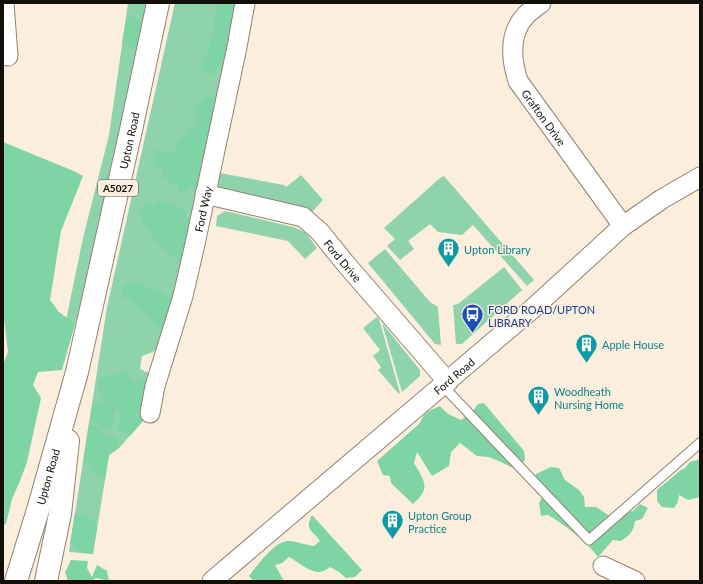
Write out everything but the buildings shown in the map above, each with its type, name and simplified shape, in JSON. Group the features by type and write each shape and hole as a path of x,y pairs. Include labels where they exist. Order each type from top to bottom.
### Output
{"main road":[{"name":"Upton Road","path":"16,581 38,510 76,372 158,3"},
{"name":"Upton Road","path":"46,581 60,514 76,372"}],"street":[{"path":"4,3 5,37 8,56"},
{"name":"Ford Way","path":"150,413 155,386 184,289 195,244 245,3"},
{"name":"Grafton Drive","path":"541,3 525,16 516,30 512,47 513,64 518,81 623,226"},
{"name":"Ford Road","path":"212,581 531,310 623,226 662,199 700,177"},
{"name":"Ford Drive","path":"205,194 303,217 320,232 445,384"},
{"path":"603,566 635,581"}],"lane":[{"path":"445,384 589,540 700,443"}],"green space":[{"path":"128,3 148,3 86,291 72,332 64,330 83,238 109,135"},
{"path":"175,3 235,3 185,268 162,346 153,352 142,356 140,369 149,373 158,404 120,447 109,455 93,554 69,552 107,307"},
{"path":"217,3 235,3 225,58 211,76 202,70 213,33"},
{"path":"132,15 144,23 138,51 122,43 126,19"},
{"path":"206,95 217,97 198,198 192,186 181,194 178,189 178,182 171,184 162,176 164,172 161,168 153,168 152,164 157,159 153,152 161,149 166,154 177,151 177,139 187,136 189,131 196,125 196,118 193,108"},
{"path":"3,142 83,176 61,231 50,300 59,312 75,324 62,370 38,372 33,385 41,398 27,462 12,499 6,524 3,525 3,365 8,352 3,311"},
{"path":"220,173 284,185 286,187 301,175 323,200 311,213 218,188"},
{"path":"444,176 534,280 527,286 473,225 462,235 438,232 430,224 408,241 414,249 400,260 387,246 395,239 384,228"},
{"path":"158,200 170,203 187,213 186,217 195,218 185,268 150,236 151,233 142,223 139,211 146,203 153,204"},
{"path":"225,211 293,227 305,232 317,248 305,259 288,241 216,226 217,216"},
{"path":"385,249 430,302 438,307 441,345 435,344 368,263"},
{"path":"504,267 522,290 462,344 456,344 453,305 458,304"},
{"path":"126,282 142,282 145,287 158,290 175,304 167,335 131,301 122,296 122,289"},
{"path":"377,317 379,319 400,393 399,394 378,370 381,367 373,356 380,350 363,328"},
{"path":"382,323 420,370 420,376 402,392"},
{"path":"123,371 129,372 130,378 135,384 141,379 148,382 157,404 130,436 118,429 120,413 115,409 113,424 104,429 90,419 92,406 98,402 107,401 98,388 98,380 105,375 115,375"},
{"path":"484,403 524,451 525,460 517,470 488,457 477,456 460,443 451,452 449,466 432,476 417,452 414,463 423,480 424,489 422,494 413,504 391,483 390,476 383,475 377,461 419,424 424,415 429,411 440,406 448,414 461,420 472,412 478,404"},
{"path":"89,423 105,432 106,436 113,436 118,440 120,447 109,455 105,480 94,473 86,462 83,462"},
{"path":"700,459 700,497 688,500 679,495 678,502 674,508 662,507 657,501 657,490 685,468 690,462"},
{"path":"551,467 559,468 565,480 579,490 584,497 585,507 596,507 608,515 633,511 640,504 648,508 642,519 635,521 629,534 621,541 613,540 598,557 575,534 548,515 541,516 539,503 544,493 534,481 536,474"},
{"path":"75,513 85,515 95,521 97,528 93,554 83,553 77,547 70,544"},
{"path":"312,515 362,570 355,577 346,578 330,567 325,571 319,572 309,570 289,557 282,563 275,565 284,581 254,581 249,576 261,560 278,544 289,541 314,546 320,541 309,527"},
{"path":"71,560 88,561 87,568 92,577 97,565 107,571 109,581 96,578 92,581 68,581 65,572"}],"place":[{"name":"Upton Library","path":"448,268"},
{"name":"FORD ROAD/UPTON LIBRARY","path":"472,334"},
{"name":"Apple House","path":"586,364"},
{"name":"Woodheath Nursing Home","path":"538,416"},
{"name":"Upton Group Practice","path":"393,540"}]}
